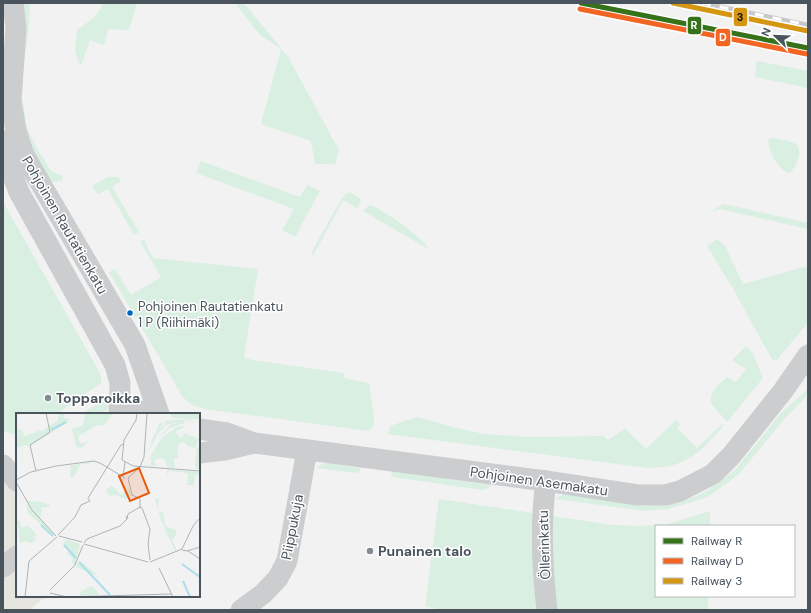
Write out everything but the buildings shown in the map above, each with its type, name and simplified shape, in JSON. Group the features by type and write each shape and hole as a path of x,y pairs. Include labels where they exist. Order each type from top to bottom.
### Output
{"street":[{"name":"Pohjoinen Rautatienkatu","path":"13,3 16,28 11,101 16,131 24,155 135,345 159,413"},
{"name":"Pohjoinen Rautatienkatu","path":"3,141 10,171 19,192 115,365 120,383 120,413"},
{"name":"Pohjoinen Asemakatu","path":"200,429 227,433 254,443 546,481 638,495 665,495 680,491 713,474 731,456 783,391 808,355"},
{"path":"783,391 808,378"},
{"path":"133,413 146,413"},
{"name":"Pohjoinen Asemakatu","path":"200,453 225,450 254,443"},
{"name":"Piippukuja","path":"241,610 263,594 278,578 287,561 307,450"},
{"path":"3,465 16,480"},
{"name":"Öllerinkatu","path":"546,481 542,505 542,525 548,610"},
{"path":"3,567 16,557"}],"shaded area":[{"path":"3,470 16,480 16,597 46,597 29,610 3,610"}],"green space":[{"path":"20,3 30,3 22,97 27,128 35,145 51,171 63,176 62,180 54,182 46,180 22,128"},
{"path":"104,3 137,3 129,30 108,29 104,45 90,40 81,66 75,52 77,30 95,17"},
{"path":"235,3 244,3 288,57 339,150 335,164 315,164 311,141 261,124 281,49 260,35"},
{"path":"757,61 808,71 808,88 755,77"},
{"path":"772,138 793,142 799,148 798,159 790,173 782,169 772,154 769,139"},
{"path":"201,161 300,197 307,185 320,191 295,237 282,230 294,209 196,173"},
{"path":"108,177 118,177 121,181 112,187 139,232 134,235 108,189 98,194 92,186"},
{"path":"347,193 351,193 361,199 358,209 343,200 313,256 312,251 342,198"},
{"path":"3,202 97,368 101,376 101,383 58,413 16,413 16,435 3,431"},
{"path":"724,204 808,223 808,229 720,209 711,211"},
{"path":"370,205 386,213 402,224 418,237 430,250 363,211"},
{"path":"717,239 725,246 743,284 808,266 808,322 777,360 773,361 732,287 707,246"},
{"path":"144,240 153,258 258,269 244,357 252,360 344,373 344,378 369,383 374,419 373,427 368,431 205,409 194,406 189,402 181,394 109,272 115,269 131,295 161,277 140,241"},
{"path":"746,346 753,354 763,378 727,422 711,403 711,398 715,388 727,377 736,382 746,369 732,360"},
{"path":"808,389 805,398 787,416 738,475 709,496 667,509 645,511 555,499 563,494 654,506 692,498 707,491 734,471 782,412"},
{"path":"112,393 105,413 83,413"},
{"path":"417,417 484,434 530,437 603,436 608,440 625,428 646,449 676,420 680,425 677,428 697,448 723,424 724,425 707,444 686,460 667,467 648,468 388,434 390,426"},
{"path":"327,463 361,468 359,472 356,473 317,468 322,464"},
{"path":"392,471 491,485 487,489 482,490 393,477 391,475"},
{"path":"439,499 612,525 639,526 668,524 710,511 710,525 655,525 655,597 708,597 708,610 440,610 425,606"}],"railway":[{"path":"702,3 808,25"}],"rail line":[{"name":"R","path":"581,3 808,48"},
{"name":"3","path":"673,3 808,31"},
{"name":"D","path":"580,9 807,54"}],"place":[{"name":"Pohjoinen Rautatienkatu 1 P (Riihimäki)","path":"130,313"},
{"name":"Topparoikka","path":"48,398"},
{"name":"Punainen talo","path":"370,551"}]}
